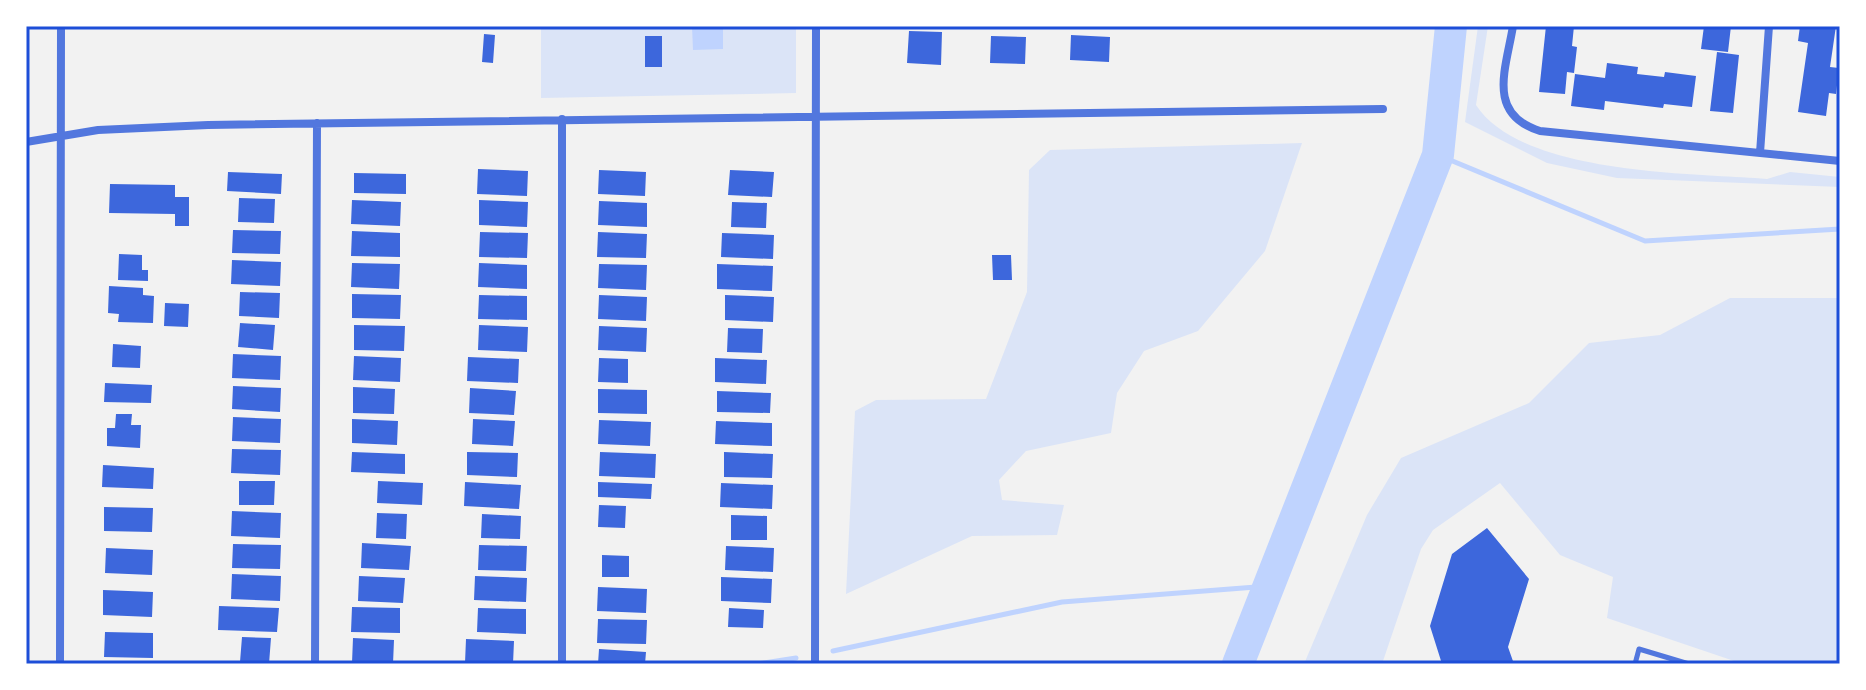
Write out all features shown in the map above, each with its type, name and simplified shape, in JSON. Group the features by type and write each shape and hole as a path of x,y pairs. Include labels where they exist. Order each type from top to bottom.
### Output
{"street":[{"path":"60,664 61,26"},
{"path":"815,664 816,26"},
{"path":"1513,26 1504,101 1510,115 1524,126 1540,131 1840,161"},
{"path":"1760,153 1769,26"},
{"path":"26,142 98,130 317,123 816,119 1383,109"},
{"path":"562,119 562,664"},
{"path":"315,664 317,123"}],"lane":[{"path":"1635,664 1639,649 1689,664"}],"shaded area":[{"path":"541,26 796,26 796,93 541,98"},
{"path":"1478,26 1488,26 1476,105 1499,128 1530,145 1568,158 1610,166 1767,179 1790,172 1840,177 1840,187 1617,178 1547,163 1465,122"},
{"path":"1302,143 1265,251 1198,331 1144,351 1117,393 1111,433 1026,451 999,480 1002,500 1064,505 1057,535 972,536 846,594 855,411 876,400 986,399 1027,292 1029,170 1050,150"},
{"path":"1730,298 1840,298 1840,664 1743,664 1607,618 1613,577 1560,555 1500,483 1433,530 1421,549 1382,664 1304,664 1367,515 1401,458 1529,403 1589,343 1660,335"}],"water":[{"path":"692,26 723,26 723,49 693,50"}],"building":[{"path":"1546,26 1574,26 1572,46 1577,47 1574,73 1567,72 1565,94 1539,92"},
{"path":"1704,26 1731,26 1728,52 1701,49"},
{"path":"1800,26 1836,26 1830,67 1839,68 1836,94 1829,93 1826,116 1798,112 1808,43 1798,41"},
{"path":"909,31 942,32 941,65 907,63"},
{"path":"484,34 495,35 493,63 482,62"},
{"path":"1071,35 1110,37 1109,62 1070,60"},
{"path":"645,36 662,36 662,67 645,67"},
{"path":"991,36 1026,37 1025,64 990,63"},
{"path":"1717,52 1739,55 1733,113 1710,111"},
{"path":"1607,63 1638,67 1637,74 1664,77 1665,72 1696,76 1692,107 1664,104 1663,108 1605,101 1604,110 1571,106 1575,74 1605,78"},
{"path":"478,169 528,171 527,196 477,194"},
{"path":"599,170 646,172 645,196 598,194"},
{"path":"730,170 774,172 772,197 728,195"},
{"path":"228,172 282,174 281,194 227,191"},
{"path":"354,173 406,174 406,194 354,193"},
{"path":"110,184 175,185 175,197 189,197 189,226 175,226 175,214 109,213"},
{"path":"239,198 275,199 274,223 238,222"},
{"path":"352,200 401,202 400,226 351,224"},
{"path":"479,200 528,202 527,227 479,225"},
{"path":"599,201 647,203 647,227 598,225"},
{"path":"732,202 767,203 766,228 731,227"},
{"path":"233,230 281,231 280,254 232,253"},
{"path":"352,231 400,233 400,257 351,256"},
{"path":"480,232 528,233 527,258 479,257"},
{"path":"598,232 647,234 646,258 597,257"},
{"path":"722,233 774,235 773,259 721,257"},
{"path":"119,254 142,255 142,270 148,270 148,281 118,280"},
{"path":"992,255 1011,255 1012,280 993,280"},
{"path":"232,260 281,262 280,286 231,284"},
{"path":"352,263 400,264 399,289 351,287"},
{"path":"479,263 527,265 527,289 478,287"},
{"path":"599,264 647,265 646,290 598,288"},
{"path":"717,264 773,266 772,291 717,289"},
{"path":"109,286 143,288 143,295 154,296 153,323 118,322 119,314 108,313"},
{"path":"240,292 280,293 279,318 239,316"},
{"path":"352,294 401,295 400,319 352,318"},
{"path":"479,295 527,296 527,320 478,319"},
{"path":"599,295 647,297 646,321 598,319"},
{"path":"725,295 774,297 773,322 725,320"},
{"path":"165,303 189,304 188,327 164,326"},
{"path":"240,323 275,325 273,350 238,347"},
{"path":"354,325 405,326 404,351 354,350"},
{"path":"479,325 528,327 527,352 478,350"},
{"path":"599,326 647,328 646,352 598,350"},
{"path":"728,328 763,329 762,353 727,352"},
{"path":"113,344 141,346 140,368 112,367"},
{"path":"233,354 281,356 280,380 232,378"},
{"path":"354,356 401,358 400,382 353,380"},
{"path":"468,357 519,359 518,383 467,381"},
{"path":"599,358 628,359 628,383 598,382"},
{"path":"715,358 767,360 766,384 715,382"},
{"path":"105,383 152,385 151,403 104,402"},
{"path":"233,386 281,388 280,412 232,409"},
{"path":"353,387 395,389 394,414 353,413"},
{"path":"470,388 516,391 514,415 469,413"},
{"path":"598,389 647,390 647,414 598,413"},
{"path":"717,391 771,393 770,413 717,412"},
{"path":"116,414 132,414 131,425 141,425 140,448 107,446 107,428 115,428"},
{"path":"233,417 281,419 280,443 232,441"},
{"path":"352,419 398,421 397,445 352,443"},
{"path":"473,419 515,421 513,446 472,444"},
{"path":"599,420 651,422 650,446 598,444"},
{"path":"716,421 772,423 772,446 715,444"},
{"path":"232,449 281,450 280,475 231,473"},
{"path":"352,452 405,454 405,474 351,472"},
{"path":"467,452 518,453 517,477 467,475"},
{"path":"600,452 656,454 655,478 599,476"},
{"path":"724,452 773,454 772,478 724,477"},
{"path":"103,465 154,468 153,489 102,487"},
{"path":"239,481 275,481 274,505 239,505"},
{"path":"378,481 423,483 422,505 377,503"},
{"path":"465,482 521,485 519,509 464,506"},
{"path":"598,482 652,484 651,499 598,497"},
{"path":"721,483 773,485 772,509 720,507"},
{"path":"599,505 626,506 625,528 598,527"},
{"path":"104,507 153,508 152,532 104,531"},
{"path":"232,511 281,513 280,538 231,536"},
{"path":"377,513 407,514 406,539 376,538"},
{"path":"482,514 521,516 520,539 481,538"},
{"path":"731,515 767,516 767,540 731,540"},
{"path":"1487,528 1529,579 1508,647 1514,664 1442,664 1430,626 1452,554"},
{"path":"362,543 411,546 409,570 361,568"},
{"path":"233,544 281,545 280,569 232,568"},
{"path":"479,545 527,546 526,571 478,570"},
{"path":"726,546 774,548 773,572 725,570"},
{"path":"106,548 153,550 152,575 105,573"},
{"path":"602,555 629,556 629,577 602,577"},
{"path":"232,574 281,576 280,601 231,599"},
{"path":"359,576 405,578 403,603 358,601"},
{"path":"475,576 527,578 526,602 474,600"},
{"path":"721,577 772,579 771,603 721,601"},
{"path":"598,587 647,589 646,613 597,611"},
{"path":"103,590 153,592 152,617 103,615"},
{"path":"219,606 279,608 277,632 218,630"},
{"path":"352,607 400,608 400,633 351,632"},
{"path":"478,608 526,609 526,634 477,632"},
{"path":"729,608 764,610 763,628 728,627"},
{"path":"598,619 647,620 646,644 597,643"},
{"path":"105,632 153,633 153,658 104,657"},
{"path":"242,637 271,638 269,664 240,662"},
{"path":"353,638 394,640 393,664 352,663"},
{"path":"466,639 514,641 513,664 465,663"},
{"path":"599,649 646,652 645,664 598,664"}],"waterway":[{"path":"1238,664 1438,155 1451,26"},
{"path":"1438,155 1645,241 1840,229"},
{"path":"833,651 1062,602 1269,586"},
{"path":"757,664 796,658"}]}
